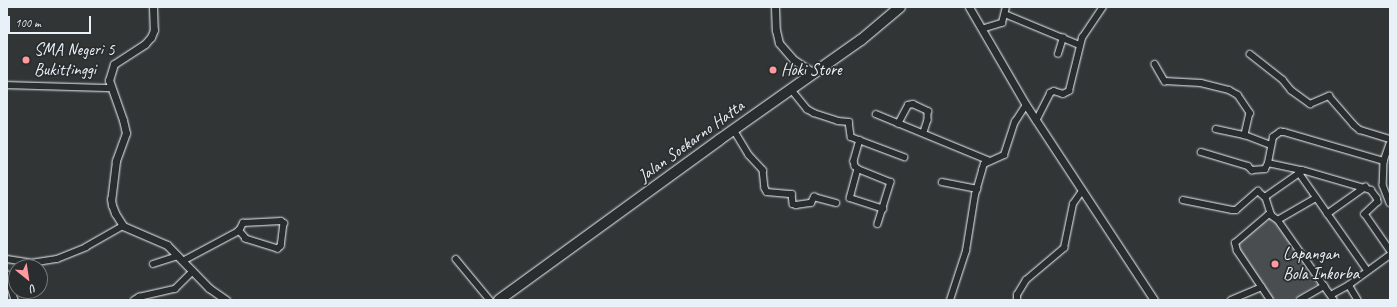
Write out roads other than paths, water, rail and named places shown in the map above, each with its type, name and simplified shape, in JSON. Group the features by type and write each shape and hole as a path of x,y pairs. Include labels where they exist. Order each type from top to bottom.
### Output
{"highway":[{"name":"Jalan Soekarno Hatta","path":"499,300 861,40 900,7"}],"street":[{"path":"153,7 154,22 151,37 145,44 114,64 109,80 126,128 126,133 116,161 111,199 115,213 123,226 167,245 208,288 226,300"},
{"path":"775,7 776,30 779,42 794,60 814,73"},
{"path":"969,7 1036,121 1154,300"},
{"path":"982,29 1002,23 1006,7"},
{"path":"1036,121 1050,93 1054,92 1063,94 1069,91 1084,34 1102,7"},
{"path":"1005,14 1080,45"},
{"path":"1058,54 1064,38"},
{"path":"1250,54 1283,80 1291,90 1310,104 1330,96 1360,130 1390,139"},
{"path":"1155,64 1165,81 1201,83 1229,90 1238,95 1250,113 1244,135"},
{"path":"7,85 111,88"},
{"path":"791,89 807,109 814,113 838,121 850,122 850,135 904,157"},
{"path":"898,124 908,105 912,104 928,111 929,117 924,132"},
{"path":"950,300 967,245 977,189 984,164 1004,155 1015,122 1026,105"},
{"path":"876,114 898,124 924,132 948,144 990,161"},
{"path":"1216,129 1244,135 1272,145"},
{"path":"734,130 749,155 763,170 764,188 767,192 792,194 793,204 796,205 811,203 814,197 836,203"},
{"path":"1201,152 1248,166 1252,170 1265,169 1268,163 1273,137 1277,134 1288,132 1384,161"},
{"path":"860,140 854,161 858,169 891,182 878,224"},
{"path":"1390,144 1384,161 1383,185 1390,203"},
{"path":"1268,163 1365,187 1372,191 1378,200 1365,214 1390,250"},
{"path":"858,169 850,198 883,209"},
{"path":"1265,197 1301,172"},
{"path":"1301,172 1316,198 1368,271"},
{"path":"942,182 977,189"},
{"path":"1327,214 1365,187"},
{"path":"1017,300 1017,296 1026,280 1064,248 1073,204 1082,191"},
{"path":"1183,200 1236,210 1258,191 1261,191 1265,197 1271,214 1278,220 1333,298 1390,255"},
{"path":"1278,220 1316,198"},
{"path":"1270,300 1237,251 1235,243 1271,214"},
{"path":"153,264 181,258 239,231 241,225 245,223 281,221 284,223 282,246 278,249 246,239 239,231"},
{"path":"7,258 30,263 57,259 86,247 123,226"},
{"path":"456,259 490,300"},
{"path":"134,300 139,297 175,289 193,271"},
{"path":"7,274 15,300"},
{"path":"1349,285 1358,300"},
{"path":"1300,300 1324,286"},
{"path":"1231,300 1261,287"}],"place":[{"name":"SMA Negeri 5 Bukittinggi","path":"26,60"},
{"name":"Hoki Store","path":"773,70"},
{"name":"Lapangan Bola Inkorba","path":"1275,264"}]}
